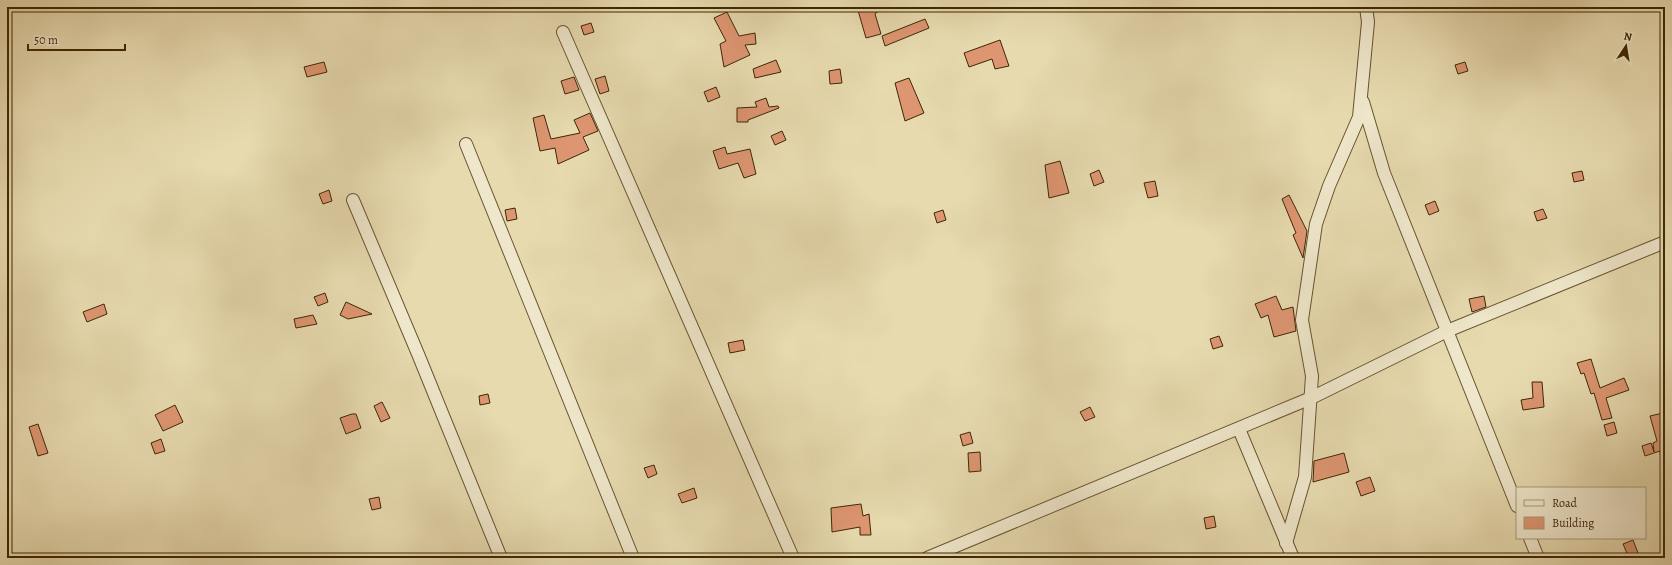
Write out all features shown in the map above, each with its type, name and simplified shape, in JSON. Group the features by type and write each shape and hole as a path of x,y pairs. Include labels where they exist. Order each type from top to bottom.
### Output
{"street":[{"path":"1286,543 1305,477 1312,376 1302,320 1316,224 1329,186 1359,118 1368,22 1366,7"},
{"path":"564,32 793,558"},
{"path":"1361,95 1384,173 1516,504"},
{"path":"466,144 633,558"},
{"path":"354,200 501,558"},
{"path":"927,558 1239,429 1310,398 1447,331 1665,242"},
{"path":"1239,429 1293,558"},
{"path":"1530,539 1538,558"}],"building":[{"path":"857,7 883,7 875,14 881,34 866,38"},
{"path":"727,12 739,36 755,33 756,44 745,45 750,55 724,67 720,44 726,41 714,18"},
{"path":"925,19 929,28 885,46 882,36"},
{"path":"591,23 594,32 584,35 581,26"},
{"path":"1000,40 1009,66 995,69 992,59 969,67 964,53"},
{"path":"776,60 781,72 755,78 753,69"},
{"path":"324,62 327,72 307,77 304,67"},
{"path":"1465,62 1468,71 1458,74 1455,65"},
{"path":"840,69 842,83 830,84 829,71"},
{"path":"605,76 609,91 600,94 595,79"},
{"path":"574,77 579,90 565,94 561,81"},
{"path":"909,78 924,113 905,121 895,83"},
{"path":"716,87 720,97 708,102 704,92"},
{"path":"766,98 769,107 778,106 779,108 748,120 748,122 737,122 737,108 757,107 755,102"},
{"path":"590,113 598,131 583,137 589,150 558,164 555,148 540,151 533,118 544,115 551,139 580,133 574,120"},
{"path":"782,131 786,140 775,145 771,136"},
{"path":"725,147 727,154 750,149 756,174 744,178 738,163 719,169 713,151"},
{"path":"1060,161 1069,193 1049,198 1045,165"},
{"path":"1099,170 1104,182 1094,186 1090,174"},
{"path":"1582,171 1584,180 1574,182 1572,173"},
{"path":"1155,181 1158,196 1148,198 1144,183"},
{"path":"329,190 332,201 323,204 319,194"},
{"path":"1289,195 1307,231 1303,258 1293,235 1296,233 1282,199"},
{"path":"1435,201 1439,211 1429,215 1425,205"},
{"path":"515,208 517,219 507,221 505,210"},
{"path":"1543,209 1547,218 1537,221 1534,212"},
{"path":"943,210 946,220 937,223 934,213"},
{"path":"325,293 328,302 318,306 314,297"},
{"path":"1276,296 1282,310 1293,307 1296,331 1274,337 1268,315 1261,318 1255,304"},
{"path":"1484,296 1486,307 1472,312 1469,299"},
{"path":"346,302 372,314 348,319 340,315"},
{"path":"104,304 107,314 87,322 83,312"},
{"path":"313,315 317,324 296,328 294,319"},
{"path":"1219,336 1223,346 1213,349 1210,339"},
{"path":"743,340 745,350 730,353 728,343"},
{"path":"1591,359 1600,388 1624,378 1629,390 1606,398 1612,418 1602,420 1594,393 1591,394 1584,373 1581,374 1577,363"},
{"path":"1532,382 1542,382 1544,407 1523,410 1521,400 1533,398"},
{"path":"488,394 490,403 480,405 479,396"},
{"path":"382,402 390,418 381,422 374,406"},
{"path":"175,405 183,422 163,431 155,415"},
{"path":"1090,407 1095,417 1085,421 1080,412"},
{"path":"1663,413 1665,422 1665,458 1661,458 1660,451 1645,456 1642,446 1651,443 1654,452 1653,443 1657,441 1650,416"},
{"path":"356,414 361,428 346,434 340,418"},
{"path":"1614,422 1617,433 1607,436 1604,425"},
{"path":"38,424 48,453 38,456 29,427"},
{"path":"970,432 973,443 963,446 960,435"},
{"path":"161,439 165,451 155,454 151,443"},
{"path":"980,452 981,471 969,472 968,453"},
{"path":"1344,453 1349,472 1313,482 1314,461"},
{"path":"654,465 657,474 648,478 644,468"},
{"path":"1370,477 1375,491 1361,496 1356,482"},
{"path":"694,488 697,498 682,503 678,494"},
{"path":"379,497 381,508 372,510 369,499"},
{"path":"861,504 863,516 869,514 871,535 860,535 860,527 832,532 831,508"},
{"path":"1214,516 1216,527 1206,529 1204,518"},
{"path":"1633,540 1640,558 1629,558 1623,544"}]}
